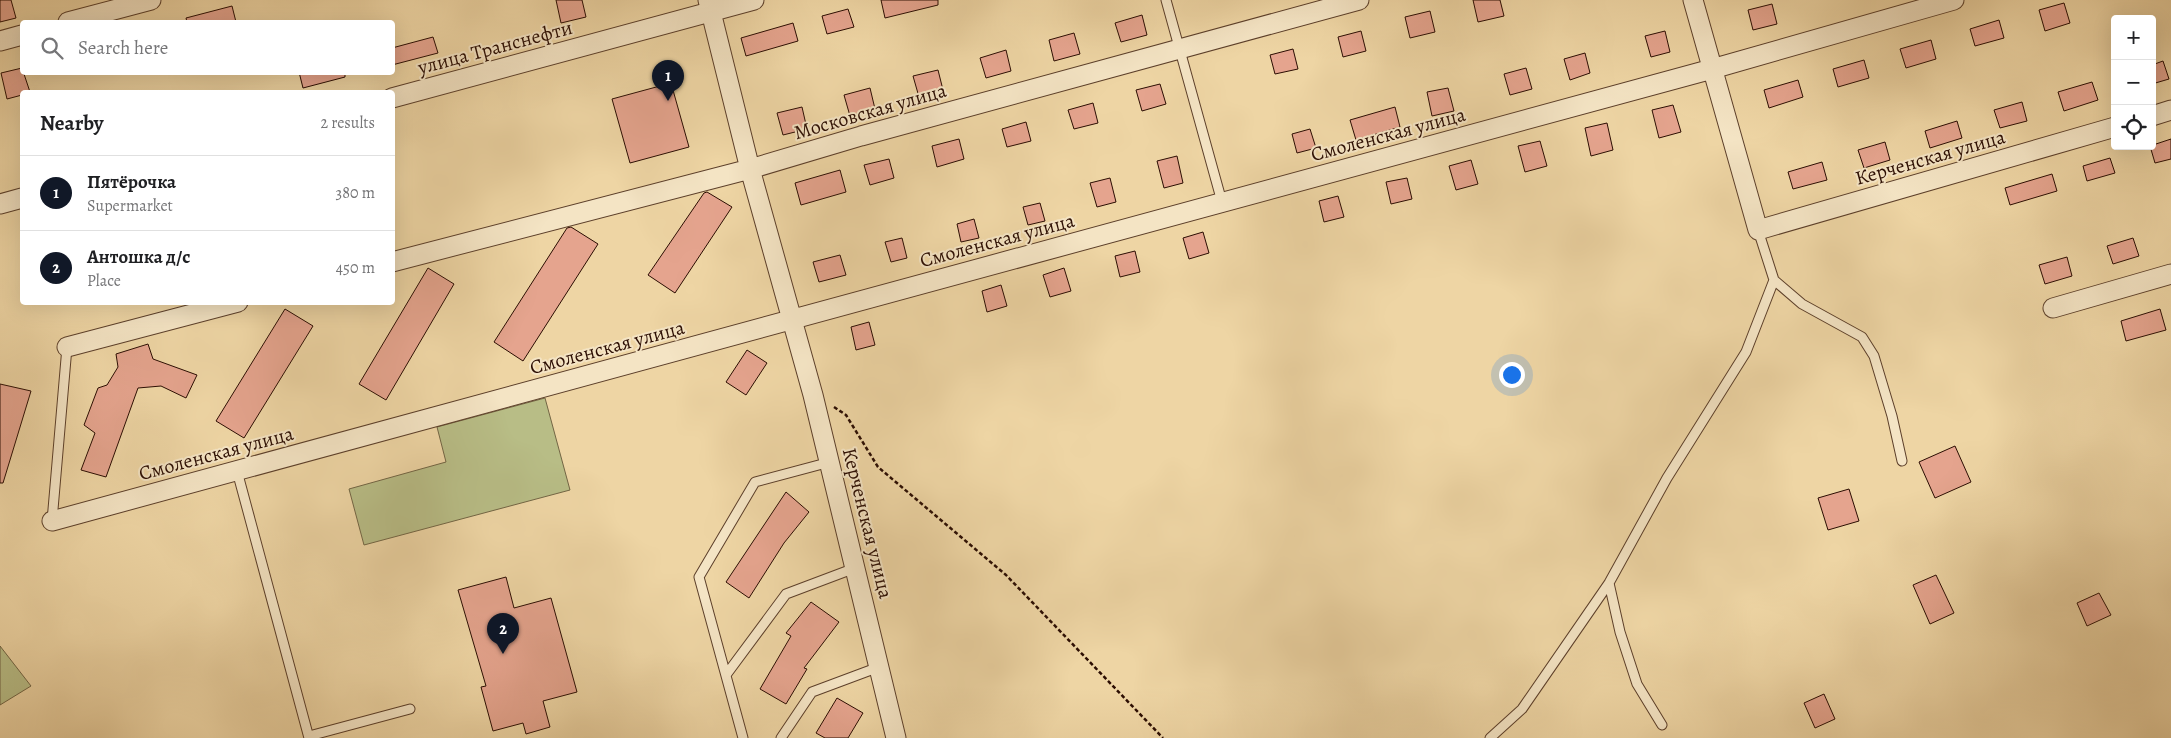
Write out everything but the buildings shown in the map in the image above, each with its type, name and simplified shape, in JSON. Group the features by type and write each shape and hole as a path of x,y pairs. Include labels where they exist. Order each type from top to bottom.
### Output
{"street":[{"path":"74,20 125,3 151,0"},
{"name":"улица Транснефти","path":"395,97 709,6 754,0"},
{"name":"Московская улица","path":"395,261 750,169 861,136 1359,0"},
{"path":"1693,0 1758,230"},
{"name":"Смоленская улица","path":"52,521 1712,69 1954,0"},
{"name":"Керченская улица","path":"709,6 750,169 814,395 896,738"},
{"path":"0,41 20,36"},
{"path":"2156,115 2171,110"},
{"name":"Керченская улица","path":"1758,230 2111,128"},
{"path":"0,204 20,199"},
{"path":"2053,308 2171,274"},
{"path":"66,348 227,305"}],"lane":[{"path":"1166,0 1222,202"},
{"path":"1758,230 1774,280 1802,304 1862,337 1874,356 1892,416 1902,461"},
{"path":"1490,738 1522,709 1610,583 1667,478 1746,352 1774,280"},
{"path":"52,521 66,348"},
{"path":"743,738 699,577 755,482 830,462"},
{"path":"236,471 309,737 410,709"},
{"path":"726,675 786,594 855,568"},
{"path":"1610,583 1620,632 1637,684 1662,725"},
{"path":"781,738 812,692 879,667"}],"path":[{"path":"814,395 846,415 878,467 1006,576 1163,738"}],"green space":[{"path":"545,398 570,490 364,545 349,489 446,462 437,427"},
{"path":"0,646 31,686 0,705"}],"place":[{"name":"Пятёрочка","path":"668,101"},
{"name":"Антошка д/с","path":"503,654"}]}
